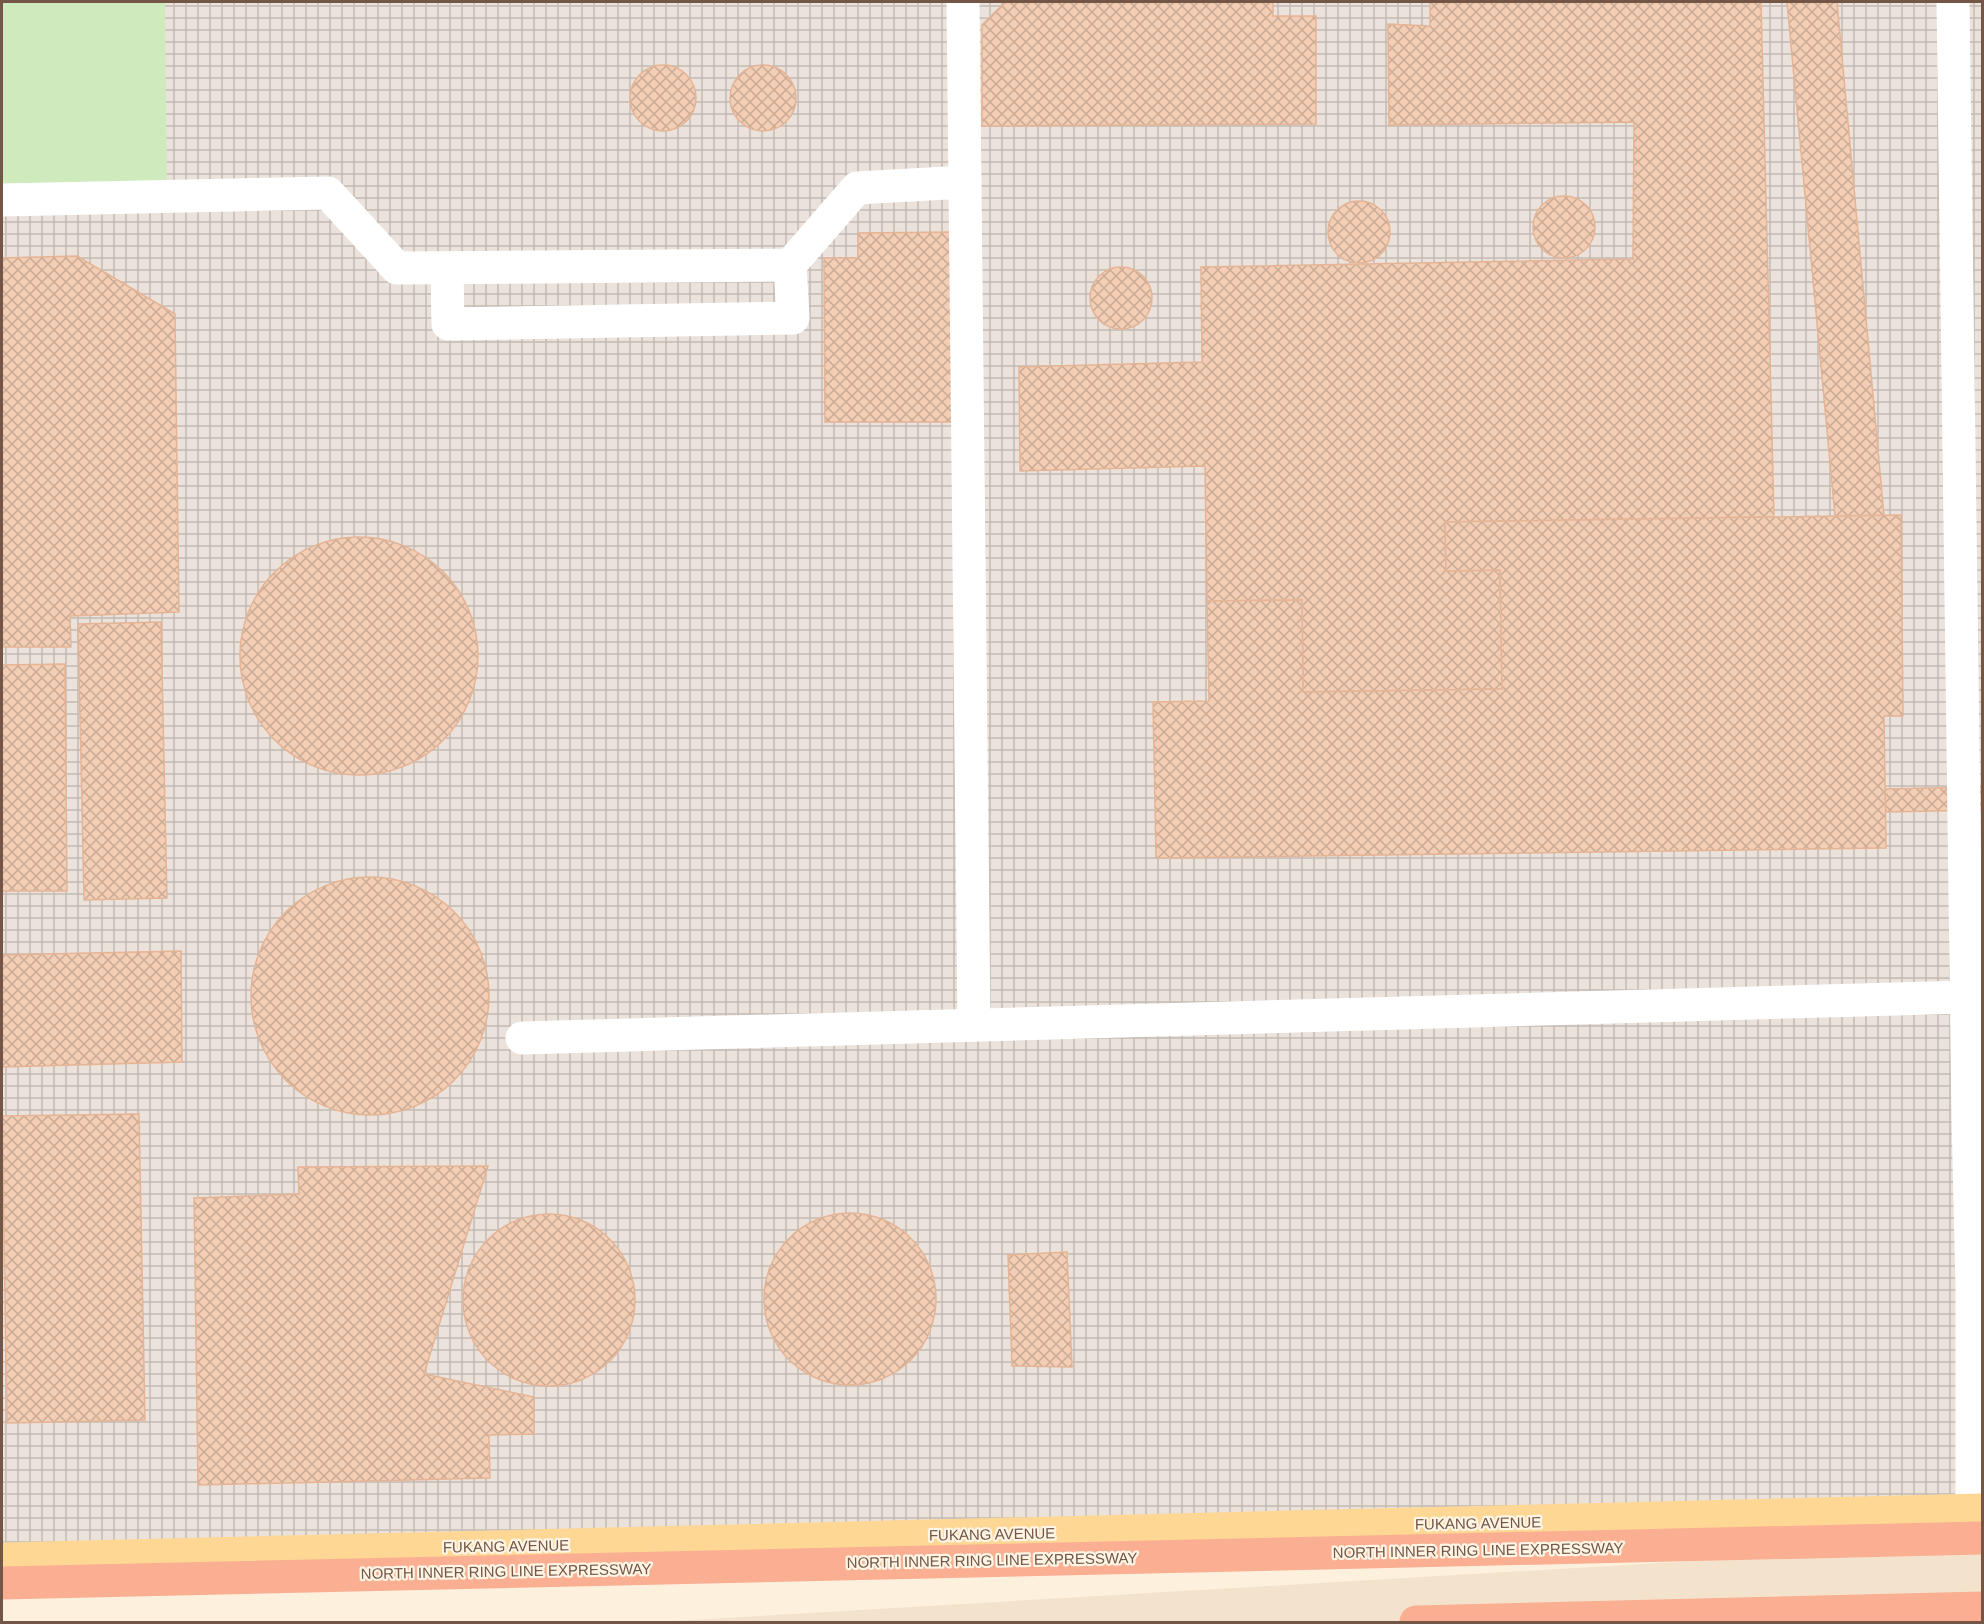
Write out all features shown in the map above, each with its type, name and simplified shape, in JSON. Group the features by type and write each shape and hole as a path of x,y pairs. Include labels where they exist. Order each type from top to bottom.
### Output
{"highway":[{"name":"NORTH INNER RING LINE EXPRESSWAY","path":"2,1583 1979,1520"},
{"path":"1416,1623 1983,1608"}],"main road":[{"name":"FUKANG AVENUE","path":"2,1559 1979,1520"}],"lane":[{"path":"963,2 974,1025"},
{"path":"1953,2 1970,278 1966,997 1975,1118 1979,1520"},
{"path":"447,267 448,324 793,318 790,265 856,188 965,182"},
{"path":"2,200 328,193 398,268 790,265"},
{"path":"522,1038 1966,997"}],"shaded area":[{"path":"2,2 1982,2 1982,1510 2,1559"},
{"path":"1982,1544 1982,1622 657,1622"}],"green space":[{"path":"2,2 165,2 167,197 2,200"}],"building":[{"path":"1005,2 1273,2 1273,16 1316,16 1316,124 982,126 982,25"},
{"path":"1430,2 1761,2 1774,517 1445,522 1446,571 1500,570 1502,689 1303,692 1302,600 1207,601 1205,466 1020,471 1019,367 1202,362 1201,267 1633,259 1634,122 1389,125 1388,24 1430,26"},
{"path":"1787,2 1837,2 1884,516 1835,516"},
{"path":"669,65 687,74 694,85 696,98 694,111 687,122 676,129 657,131 639,122 632,111 630,92 639,74 650,67"},
{"path":"757,65 769,65 781,70 791,80 796,98 794,111 781,126 769,131 757,131 745,126 735,116 730,104 730,92 735,80 745,70"},
{"path":"1558,196 1570,196 1586,205 1593,215 1595,227 1593,239 1586,249 1570,258 1558,258 1547,253 1538,244 1533,233 1533,221 1538,210 1547,201"},
{"path":"1353,201 1365,201 1381,210 1388,220 1390,232 1388,244 1381,254 1365,263 1353,263 1342,258 1333,249 1328,238 1328,226 1333,215 1342,206"},
{"path":"954,232 955,422 825,422 824,258 858,258 858,233"},
{"path":"77,256 175,314 179,612 70,616 71,647 2,647 2,258"},
{"path":"1115,267 1127,267 1143,276 1150,286 1152,298 1150,310 1143,320 1127,329 1115,329 1104,324 1095,315 1090,304 1090,292 1095,281 1104,272"},
{"path":"1901,515 1903,716 1884,716 1886,848 1156,858 1153,702 1209,701 1207,601 1302,600 1303,692 1502,689 1500,570 1446,571 1445,522"},
{"path":"347,537 371,537 394,542 415,551 435,564 451,580 464,600 473,621 478,656 476,679 469,702 451,732 435,748 415,761 394,770 371,775 347,775 324,770 303,761 283,748 267,732 254,712 245,691 240,668 240,644 245,621 254,600 267,580 283,564 303,551 324,542"},
{"path":"161,622 167,898 84,900 78,624"},
{"path":"65,664 67,891 2,891 2,665"},
{"path":"1982,787 1982,810 1886,812 1885,789"},
{"path":"358,877 382,877 405,882 426,891 446,904 462,920 475,940 484,961 489,996 487,1019 480,1042 462,1072 446,1088 426,1101 405,1110 382,1115 358,1115 335,1110 314,1101 294,1088 278,1072 265,1052 256,1031 251,1008 251,984 256,961 265,940 278,920 294,904 314,891 335,882"},
{"path":"181,951 182,1062 2,1067 2,955"},
{"path":"139,1114 145,1420 7,1423 2,1116"},
{"path":"488,1166 424,1374 534,1397 534,1434 489,1435 490,1478 198,1485 194,1198 299,1194 298,1167"},
{"path":"850,1213 883,1219 898,1227 911,1238 922,1251 930,1266 936,1299 930,1332 922,1347 911,1360 898,1371 883,1379 850,1385 817,1379 802,1371 789,1360 778,1347 770,1332 764,1299 770,1266 778,1251 789,1238 802,1227 817,1219"},
{"path":"549,1214 582,1220 597,1228 610,1239 621,1252 629,1267 635,1300 629,1333 621,1348 610,1361 597,1372 582,1380 549,1386 516,1380 501,1372 488,1361 477,1348 469,1333 463,1300 469,1267 477,1252 488,1239 501,1228 516,1220"},
{"path":"1067,1252 1072,1367 1012,1366 1008,1255"}]}
